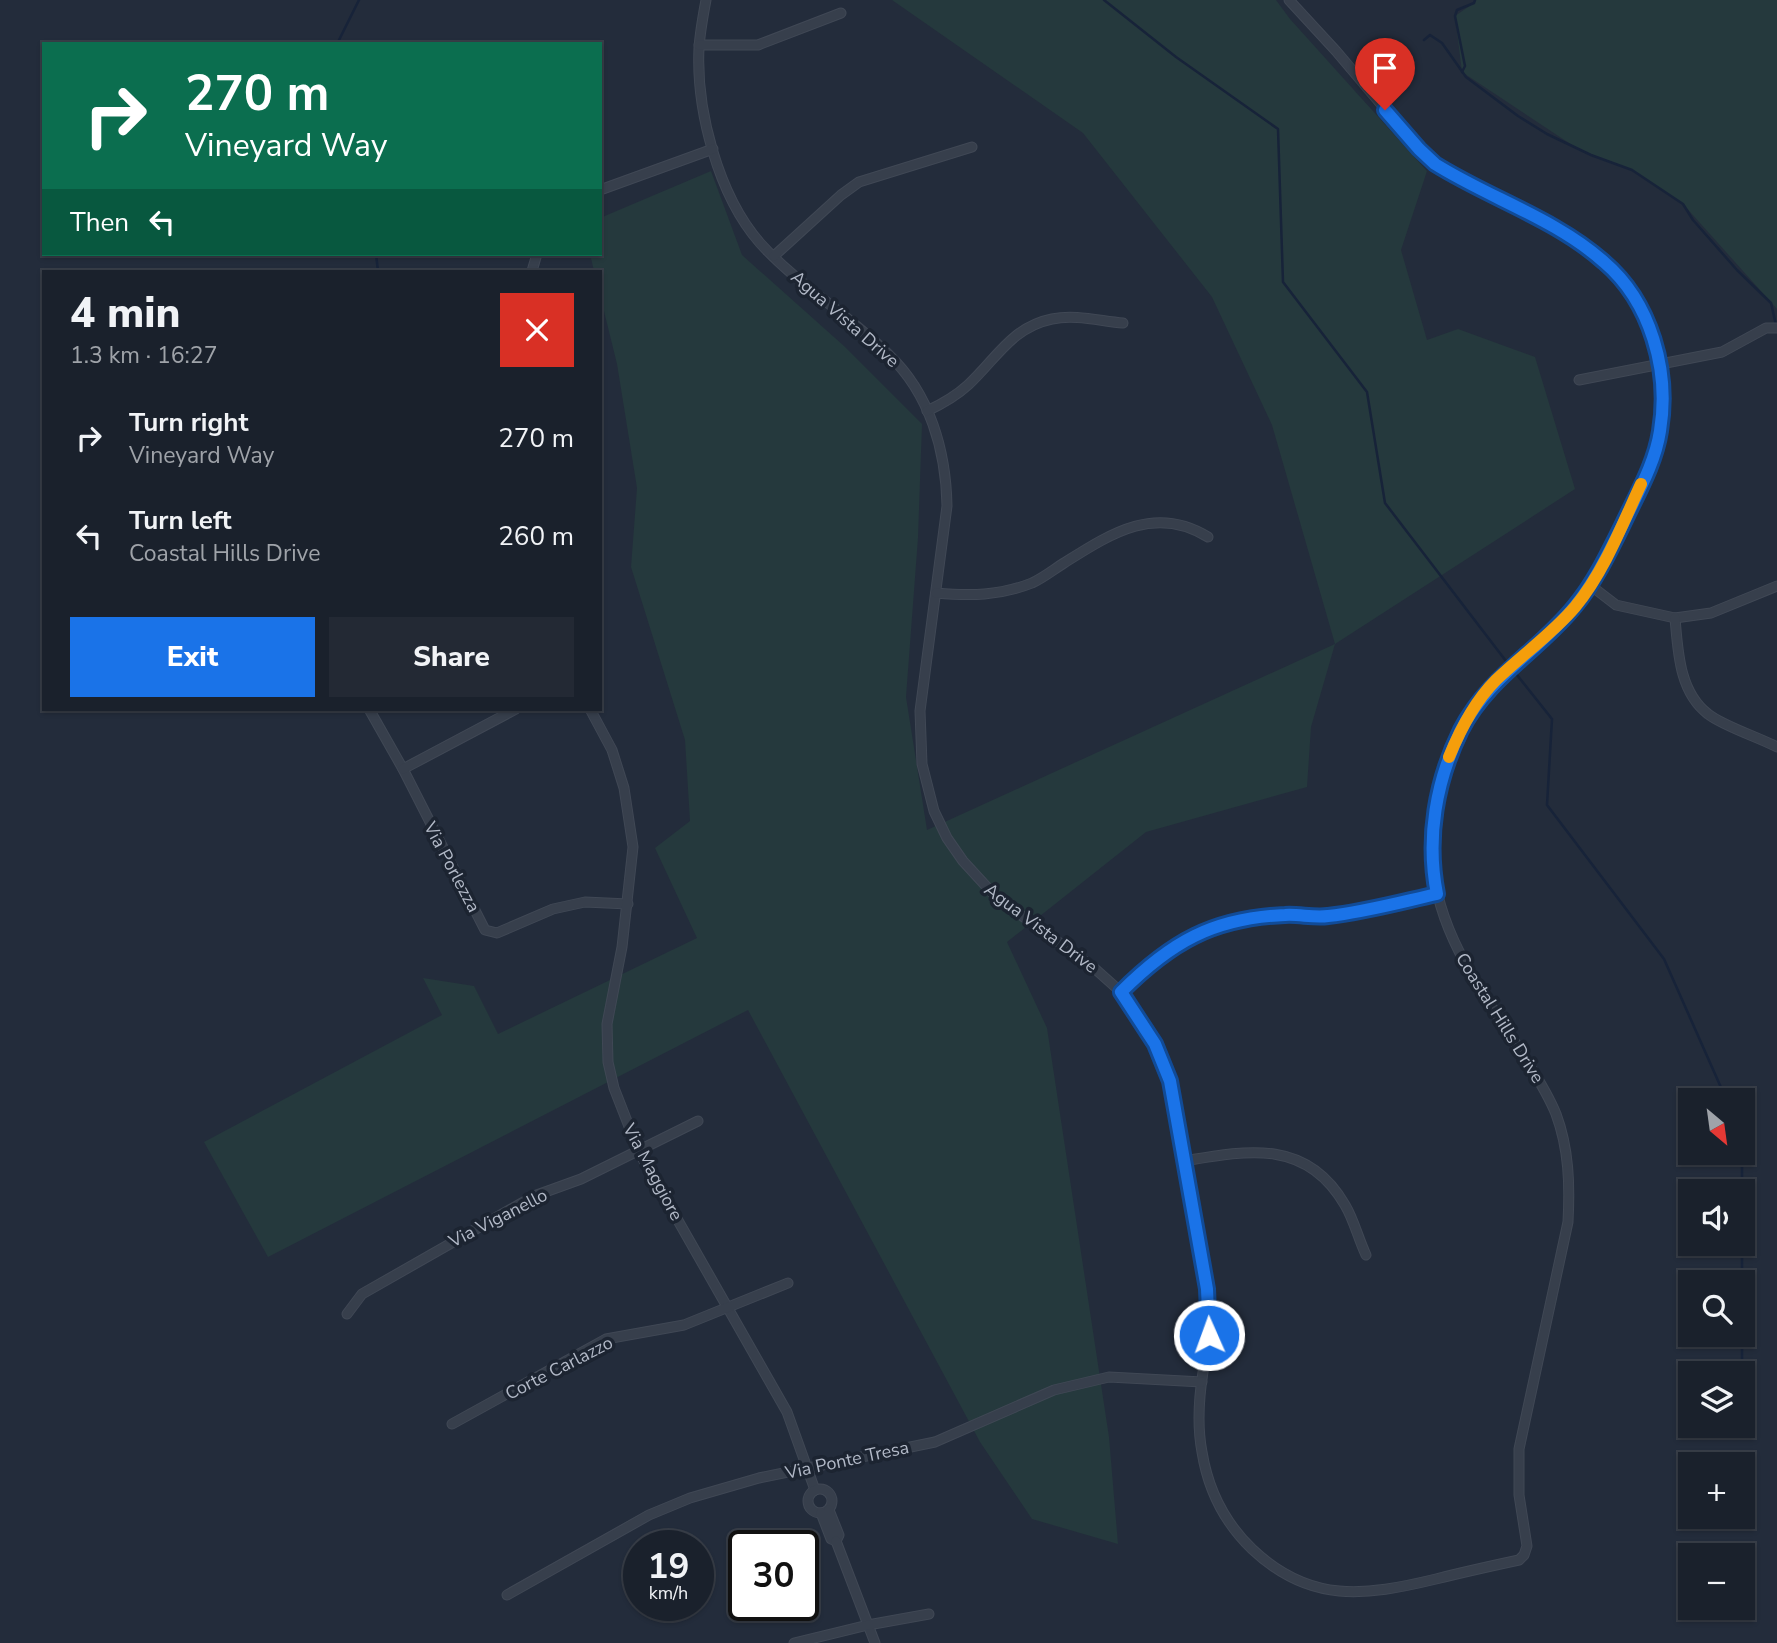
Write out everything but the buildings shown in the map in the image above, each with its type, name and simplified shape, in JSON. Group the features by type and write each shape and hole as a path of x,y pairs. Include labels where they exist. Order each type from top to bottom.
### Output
{"street":[{"name":"Agua Vista Drive","path":"706,0 699,45 703,108 713,149 737,206 759,242 890,355 913,384 939,441 946,489 945,522 920,711 920,746 927,791 942,828 963,861 996,897 1093,967 1121,992 1155,1044 1166,1069 1173,1094 1207,1289 1209,1335 1202,1382 1200,1422 1202,1452 1214,1494 1243,1540 1270,1564 1296,1579 1325,1589 1370,1592 1408,1586 1519,1560 1524,1555"},
{"name":"Coastal Hills Drive","path":"1289,0 1435,164 1563,233 1604,262 1623,282 1639,305 1654,340 1660,365 1663,400 1660,432 1651,464 1590,585 1561,622 1481,698 1461,730 1441,780 1435,809 1432,845 1437,894 1447,926 1464,964 1550,1100 1561,1128 1567,1156 1568,1222 1519,1449 1519,1495 1527,1546 1524,1555"},
{"path":"699,45 758,45 841,13"},
{"path":"774,256 859,182 972,147"},
{"path":"602,189 713,149"},
{"path":"927,411 961,392 1004,344 1030,327 1053,319 1067,318 1123,323"},
{"path":"1579,380 1721,352 1766,328 1777,328"},
{"path":"936,593 977,596 1023,586 1040,579 1115,532 1142,524 1170,523 1190,528 1208,537"},
{"path":"1590,585 1615,605 1675,618 1711,613 1777,586"},
{"path":"1675,618 1678,656 1685,683 1707,714 1777,747"},
{"name":"Via Porlezza","path":"370,711 485,930 497,933 553,909 585,902 628,904"},
{"path":"402,769 512,711"},
{"name":"Via Maggiore","path":"591,711 612,750 624,789 633,847 628,904 609,1011 607,1049 614,1088 639,1152 787,1412 816,1490"},
{"path":"1121,992 1166,952 1216,926 1245,919 1285,915 1324,917 1437,894"},
{"name":"Via Viganello","path":"347,1314 362,1294 508,1210 534,1196 581,1180 698,1121"},
{"path":"1185,1161 1253,1151 1286,1156 1306,1166 1324,1178 1344,1203 1366,1255"},
{"name":"Corte Carlazzo","path":"452,1424 606,1339 684,1325 788,1283"},
{"name":"Via Ponte Tresa","path":"507,1595 662,1510 736,1483 935,1442 1054,1390 1109,1377 1202,1382"},
{"path":"823,1489 832,1496 832,1504 825,1512 814,1511 808,1502 810,1495 816,1490 823,1489"},
{"path":"825,1512 831,1539 836,1541 875,1643"},
{"path":"794,1643 929,1614"}],"green space":[{"path":"892,0 1276,0 1427,171 1401,250 1427,340 1458,329 1535,357 1575,489 1335,644 1272,425 1212,297 1083,133"},
{"path":"1475,0 1777,0 1777,309 1683,204 1632,170 1578,149 1462,72 1455,16"},
{"path":"711,171 742,255 844,346 922,424 918,538 906,697 927,830 1335,644 1311,727 1307,787 1146,832 1007,942 1047,1028 1109,1437 1118,1544 1032,1519 980,1442 748,1010 268,1257 204,1142 442,1015 423,978 474,986 498,1034 697,938 655,848 690,821 685,740 631,567 637,488 617,364 602,303 602,270 594,270 590,256 602,256 602,217"}],"waterway":[{"path":"338,42 359,0"},
{"path":"1104,0 1176,57 1278,129 1283,282 1367,392 1385,503 1509,665"},
{"path":"1462,72 1465,66 1455,16 1457,10 1474,3 1475,0"},
{"path":"1424,40 1430,35 1442,43 1466,77 1518,116 1547,134 1591,155 1632,170 1683,204 1693,220 1737,270 1771,303 1776,325"},
{"path":"376,256 378,270"},
{"path":"1513,670 1552,719 1547,805 1664,959 1721,1088"},
{"path":"1742,1166 1742,1179"},
{"path":"1742,1256 1742,1270"},
{"path":"1742,1347 1742,1361"}],"slow traffic":[{"path":"1449,757 1461,730 1481,698 1576,606 1616,538 1641,484"}],"route":[{"path":"1209,1335 1207,1289 1170,1081 1155,1044 1121,992 1154,960 1182,942 1216,926 1245,919 1285,915 1324,917 1437,894 1432,845 1435,809 1441,780 1461,730 1481,698 1496,681 1576,606 1616,538 1651,464 1660,432 1663,400 1657,352 1639,305 1623,282 1604,262 1563,233 1435,164 1385,110"}]}
